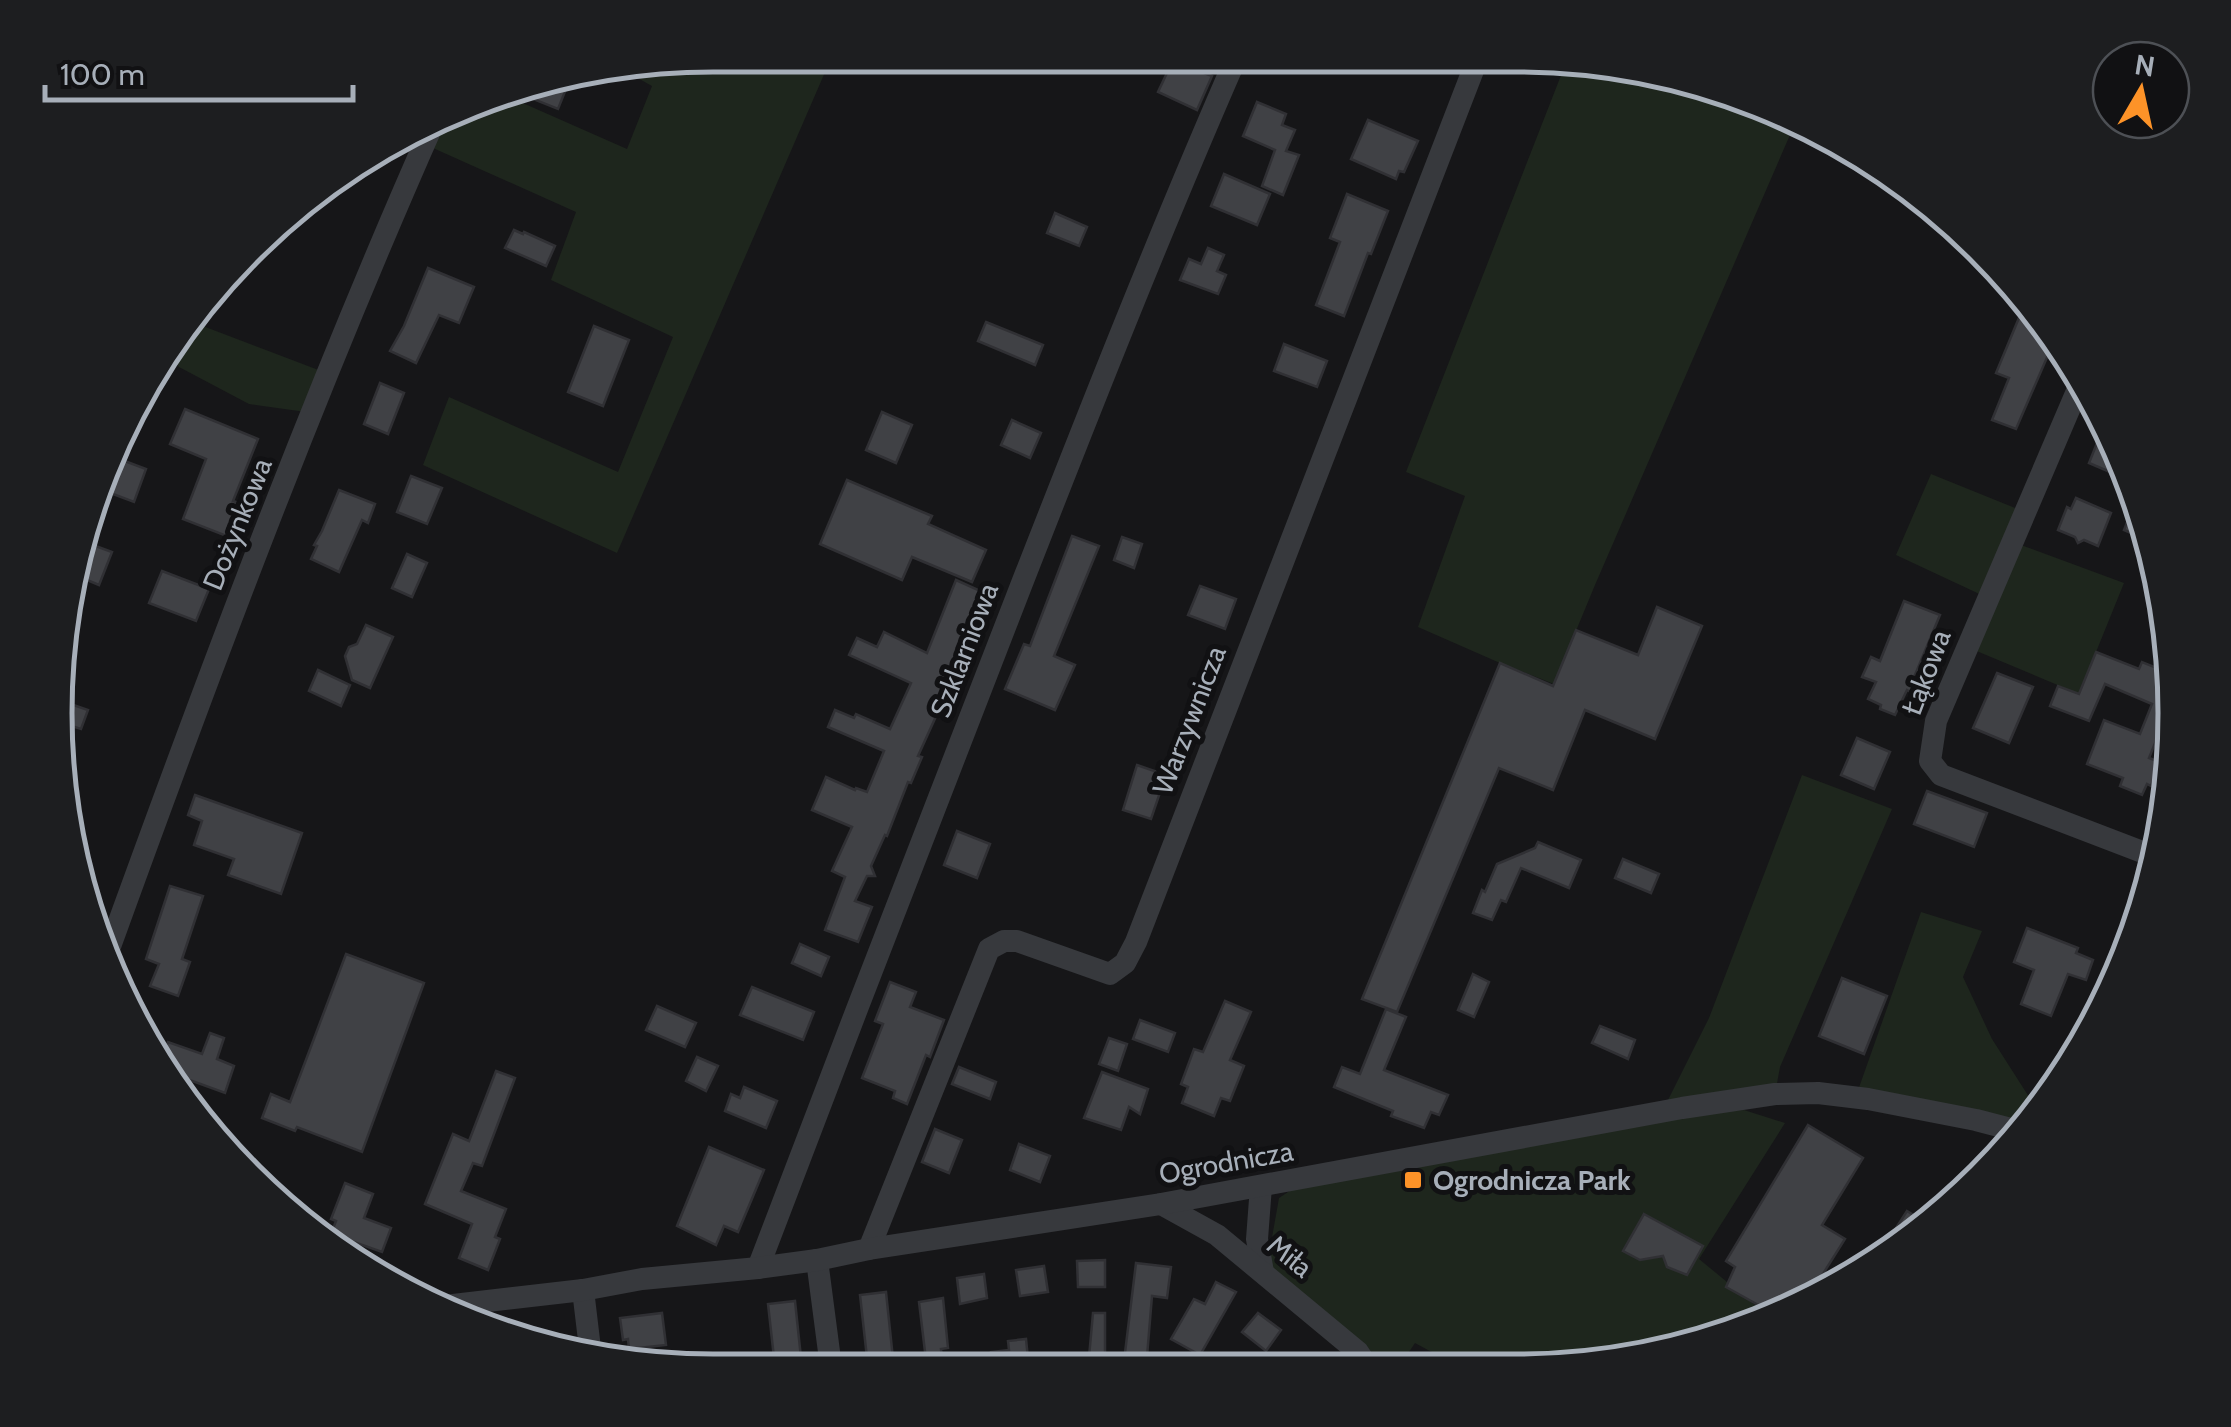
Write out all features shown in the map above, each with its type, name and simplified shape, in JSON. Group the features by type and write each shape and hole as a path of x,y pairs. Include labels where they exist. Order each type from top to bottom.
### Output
{"street":[{"name":"Szklarniowa","path":"758,1268 1082,430 1171,206 1230,72"},
{"name":"Warzywnicza","path":"870,1249 990,949 1004,941 1018,941 1110,974 1125,963 1472,72"},
{"name":"Dożynkowa","path":"113,938 216,658 426,141"},
{"name":"Łąkowa","path":"2075,396 1936,720 1930,760 1941,774 2143,853"},
{"name":"Ogrodnicza","path":"463,1304 817,1260 1161,1204 1775,1094 1868,1098 2006,1128"},
{"path":"1262,1186 1258,1239 1263,1272"},
{"name":"Miła","path":"1161,1204 1217,1235 1359,1354"},
{"path":"817,1260 829,1354"},
{"path":"583,1290 589,1342"}],"shaded area":[{"path":"714,72 825,72 617,553 423,465 449,397 618,472 673,337 551,280 576,212 424,144 468,121 522,102 627,149 652,86 636,77"},
{"path":"1561,74 1683,94 1790,134 1554,684 1418,627 1465,496 1406,472"},
{"path":"203,326 329,374 313,413 249,404 177,364"},
{"path":"1931,474 2025,512 2013,542 2124,583 2079,694 1967,647 1988,598 1896,555"},
{"path":"1802,775 1892,809 1780,1067 1775,1094 1662,1112 1709,1018"},
{"path":"1921,912 1982,931 1963,977 1992,1039 2030,1098 2026,1104 2006,1128 1856,1096"},
{"path":"1744,1110 1785,1123 1699,1259 1758,1308 1683,1333 1601,1349 1435,1354 1415,1343 1408,1354 1358,1354 1265,1277 1279,1198 1297,1186 1676,1114"}],"building":[{"path":"1167,72 1202,72 1212,76 1197,110 1158,92"},
{"path":"566,90 558,109 533,99"},
{"path":"1257,102 1286,114 1282,125 1295,130 1286,151 1299,155 1283,195 1262,186 1275,150 1243,136"},
{"path":"1368,120 1418,141 1404,172 1399,171 1396,179 1351,159"},
{"path":"1224,174 1270,194 1257,225 1211,206"},
{"path":"1347,194 1388,211 1344,316 1316,305 1340,242 1330,238"},
{"path":"1055,213 1087,227 1079,246 1047,233"},
{"path":"514,230 555,246 546,266 505,248"},
{"path":"1208,248 1224,255 1217,271 1226,275 1218,294 1180,280 1189,259 1201,264"},
{"path":"428,268 474,287 459,323 439,315 416,363 390,351"},
{"path":"2020,316 2048,355 2016,429 1992,420 2009,378 1996,373"},
{"path":"986,322 1043,345 1035,365 978,341"},
{"path":"594,326 629,340 603,406 568,392"},
{"path":"1284,344 1327,361 1317,387 1274,371"},
{"path":"380,383 404,393 388,434 364,424"},
{"path":"185,409 258,439 233,501 242,504 229,537 183,519 206,459 170,444"},
{"path":"882,412 912,425 896,463 866,450"},
{"path":"1012,420 1041,433 1030,458 1001,445"},
{"path":"2098,442 2112,473 2089,463"},
{"path":"124,461 146,469 134,502 112,494"},
{"path":"411,476 442,488 427,524 397,512"},
{"path":"847,480 932,516 928,524 986,550 972,582 912,557 902,580 820,544"},
{"path":"339,490 375,504 368,523 362,520 339,572 311,559"},
{"path":"2076,498 2111,513 2098,546 2084,540 2078,543 2075,537 2058,530 2067,507 2071,509"},
{"path":"1072,536 1099,546 1054,656 1075,665 1055,710 1005,689 1024,644 1030,646"},
{"path":"1122,537 1142,544 1134,568 1114,560"},
{"path":"95,546 112,552 99,585 87,580"},
{"path":"407,554 427,563 412,597 392,588"},
{"path":"162,571 209,589 196,621 149,603"},
{"path":"956,580 985,593 957,654 963,657 918,756 922,757 871,866 875,876 867,876 855,901 872,907 858,942 825,930 845,877 832,871 852,827 812,810 826,777 867,792 884,751 828,727 835,710 854,718 856,714 890,729 911,683 849,655 857,638 877,647 884,632 927,653"},
{"path":"1200,586 1236,599 1225,629 1188,615"},
{"path":"1904,601 1940,615 1915,675 1919,677 1912,693 1907,690 1895,715 1868,699 1876,682 1862,677 1871,657 1880,661"},
{"path":"1657,607 1702,626 1655,739 1585,710 1553,790 1499,768 1397,1012 1362,999 1500,663 1553,686 1576,630 1638,655"},
{"path":"366,625 393,637 370,688 352,680 345,656 349,647 357,644"},
{"path":"2096,652 2139,669 2142,662 2157,668 2157,737 2149,758 2156,761 2155,775 2142,795 2120,786 2123,778 2087,764 2104,720 2140,734 2152,704 2105,684 2089,721 2050,706 2058,686 2079,694"},
{"path":"318,670 350,685 341,706 309,691"},
{"path":"1997,673 2033,687 2009,743 1973,728"},
{"path":"72,705 88,710 81,729 73,726"},
{"path":"1857,738 1890,752 1874,789 1841,775"},
{"path":"1137,765 1166,775 1151,819 1123,810"},
{"path":"1927,791 1987,813 1974,847 1914,824"},
{"path":"195,795 302,833 281,894 228,875 234,859 194,845 202,821 188,815"},
{"path":"957,831 990,844 977,878 944,865"},
{"path":"1538,842 1581,860 1569,888 1521,868 1506,902 1501,900 1492,920 1473,913 1497,864 1535,848"},
{"path":"1623,859 1659,874 1651,893 1615,878"},
{"path":"170,886 203,896 182,959 190,962 178,996 150,986 159,964 146,959"},
{"path":"2027,928 2078,948 2076,953 2093,960 2086,980 2068,974 2051,1016 2021,1004 2034,970 2014,962"},
{"path":"800,944 829,957 821,976 792,963"},
{"path":"346,954 424,983 362,1152 262,1118 271,1094 290,1102"},
{"path":"1473,974 1489,982 1474,1017 1458,1010"},
{"path":"1842,978 1887,996 1864,1054 1819,1036"},
{"path":"890,982 916,992 910,1007 944,1020 907,1104 893,1098 895,1091 862,1078 883,1024 875,1021"},
{"path":"752,987 814,1012 803,1040 740,1015"},
{"path":"1225,1001 1251,1012 1230,1060 1244,1066 1230,1101 1221,1098 1214,1116 1182,1103 1188,1087 1181,1084 1194,1049 1203,1052"},
{"path":"657,1006 696,1023 685,1047 646,1030"},
{"path":"1386,1009 1406,1017 1384,1070 1448,1095 1439,1115 1431,1112 1424,1128 1334,1087 1342,1067 1360,1074"},
{"path":"1140,1020 1175,1033 1168,1052 1133,1039"},
{"path":"1600,1026 1635,1040 1628,1059 1592,1043"},
{"path":"210,1033 224,1038 217,1059 234,1066 225,1093 188,1079 166,1047 168,1042 202,1054"},
{"path":"1109,1038 1127,1044 1118,1071 1099,1064"},
{"path":"697,1057 718,1066 706,1091 686,1081"},
{"path":"959,1067 996,1082 990,1099 952,1084"},
{"path":"496,1071 515,1078 482,1166 473,1163 461,1191 506,1209 488,1270 459,1258 472,1224 425,1204 453,1134 469,1141"},
{"path":"1102,1072 1148,1089 1140,1114 1129,1107 1121,1130 1084,1118"},
{"path":"744,1087 777,1101 766,1128 725,1111 731,1094 740,1098"},
{"path":"1808,1125 1863,1158 1822,1225 1845,1239 1822,1277 1761,1307 1726,1287 1735,1267 1726,1261"},
{"path":"935,1129 962,1140 949,1173 922,1162"},
{"path":"1019,1144 1050,1156 1040,1182 1010,1170"},
{"path":"709,1147 764,1170 738,1232 724,1226 716,1245 677,1226"},
{"path":"345,1183 373,1194 364,1218 391,1228 382,1252 349,1240 333,1229 336,1221 331,1219"},
{"path":"1907,1211 1915,1216 1908,1222 1893,1232"},
{"path":"1644,1214 1703,1246 1687,1275 1667,1267 1663,1256 1640,1260 1623,1251"},
{"path":"1105,1260 1105,1287 1078,1287 1077,1261"},
{"path":"1136,1263 1171,1267 1167,1298 1152,1296 1147,1354 1125,1354"},
{"path":"1044,1266 1048,1292 1020,1296 1016,1270"},
{"path":"984,1274 987,1298 960,1304 957,1278"},
{"path":"1216,1282 1236,1292 1198,1354 1171,1339 1194,1299 1205,1304"},
{"path":"886,1292 893,1354 867,1354 860,1295"},
{"path":"943,1298 948,1348 941,1349 942,1354 925,1354 919,1302"},
{"path":"795,1301 801,1354 774,1354 768,1304"},
{"path":"662,1313 666,1345 629,1349 628,1339 623,1340 620,1318"},
{"path":"1093,1313 1105,1313 1105,1354 1089,1354"},
{"path":"1258,1313 1281,1330 1266,1351 1242,1332"},
{"path":"1026,1339 1028,1354 991,1354 1009,1350 1008,1341"}],"place":[{"name":"Ogrodnicza Park","path":"1413,1180"}]}
